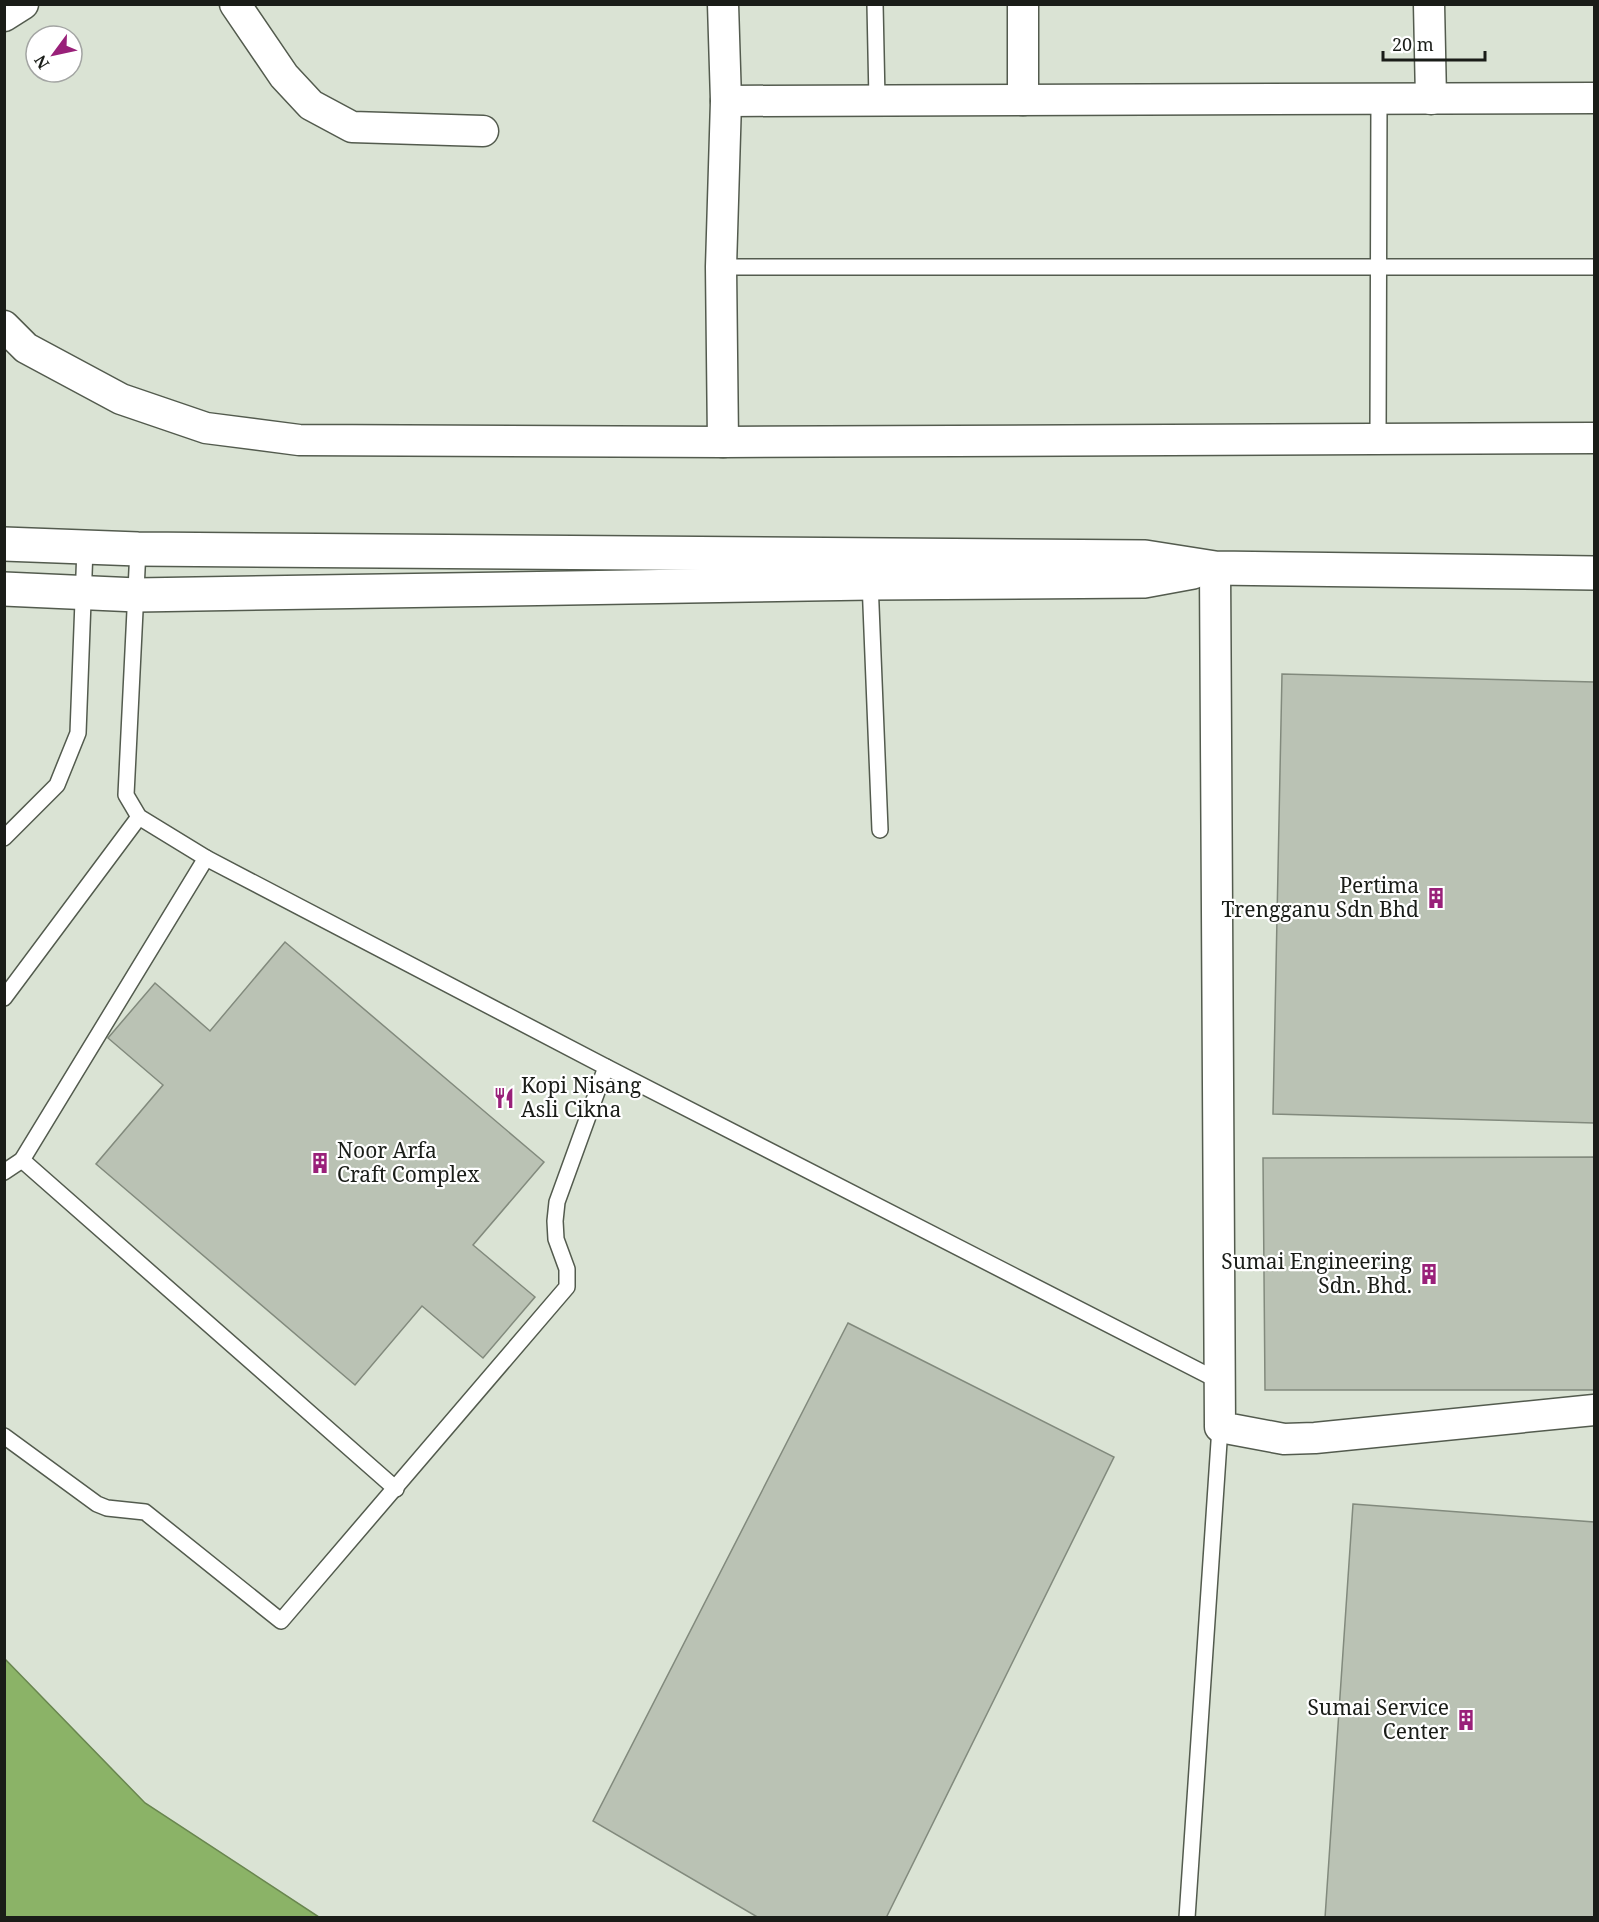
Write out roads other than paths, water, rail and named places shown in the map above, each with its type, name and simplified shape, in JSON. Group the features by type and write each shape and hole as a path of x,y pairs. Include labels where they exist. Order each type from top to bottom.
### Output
{"street":[{"path":"4,16 23,4"},
{"path":"235,4 284,76 311,105 352,127 483,131"},
{"path":"723,4 726,101 721,267 723,442"},
{"path":"1023,4 1023,100"},
{"path":"1429,4 1431,99"},
{"path":"726,101 1594,98"},
{"path":"4,326 26,348 121,399 206,428 299,440 723,442 1594,438"},
{"path":"4,544 868,569 1144,581 1215,568 1594,573"},
{"path":"1215,568 1220,1427 1284,1439 1315,1438 1594,1410"},
{"path":"4,589 137,595 868,569"}],"lane":[{"path":"875,4 877,100"},
{"path":"1378,439 1379,99"},
{"path":"721,267 1594,267"},
{"path":"4,838 57,785 78,733 85,548"},
{"path":"138,549 126,795 139,817 206,858 606,1067 1219,1381"},
{"path":"868,569 880,830"},
{"path":"4,998 139,817"},
{"path":"4,1172 22,1160 206,858"},
{"path":"4,1436 97,1504 107,1508 145,1512 281,1621 567,1287 567,1269 556,1239 557,1202 606,1067"},
{"path":"22,1160 396,1489"},
{"path":"1187,1917 1220,1427"}],"place":[{"name":"Pertima Trengganu Sdn Bhd","path":"1436,898"},
{"name":"Kopi Nisang Asli Cikna","path":"504,1098"},
{"name":"Noor Arfa Craft Complex","path":"320,1163"},
{"name":"Sumai Engineering Sdn. Bhd.","path":"1429,1274"},
{"name":"Sumai Service Center","path":"1466,1720"}]}
